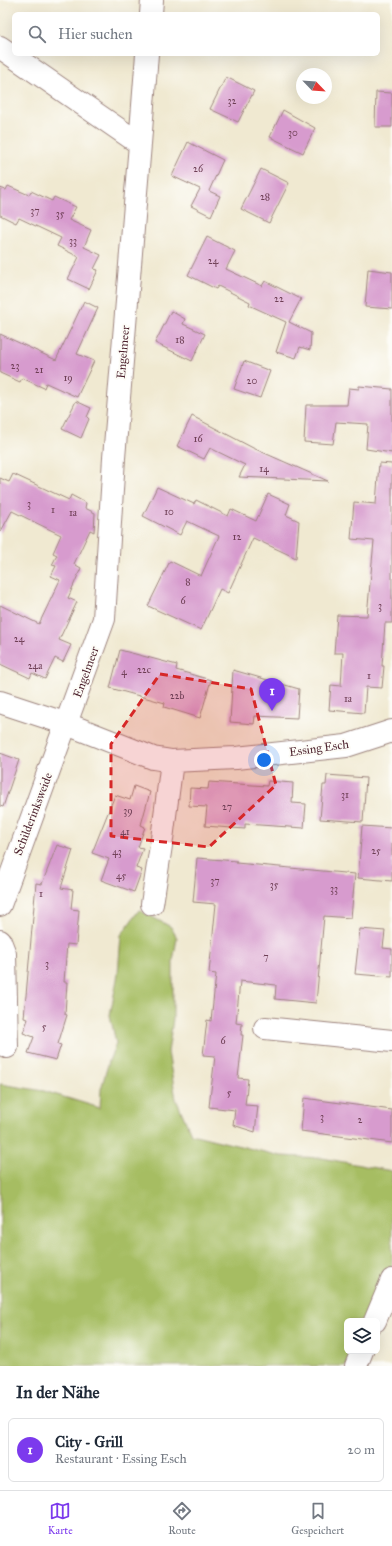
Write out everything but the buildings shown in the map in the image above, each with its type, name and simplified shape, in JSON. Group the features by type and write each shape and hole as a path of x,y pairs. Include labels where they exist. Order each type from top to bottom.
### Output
{"street":[{"path":"151,12 152,0"},
{"path":"1,51 140,144"},
{"name":"Engelmeer","path":"67,724 104,620 114,458 148,56"},
{"name":"Essing Esch","path":"0,702 67,724 153,758 172,761 236,758 346,746 392,731"},
{"name":"Schilderinksweide","path":"0,905 67,724"},
{"path":"152,904 172,761"},
{"path":"0,941 5,954 7,1047"},
{"path":"265,1028 392,1041"},
{"path":"376,1318 392,1280"},
{"path":"356,1366 361,1354"}],"highlighted area":[{"path":"160,674 251,689 276,785 209,847 111,836 111,744"}],"green space":[{"path":"139,910 171,927 177,938 173,961 173,1019 168,1052 176,1099 191,1134 281,1156 322,1158 392,1171 392,1265 370,1318 344,1318 344,1354 355,1354 349,1366 0,1366 0,1084 44,1091 100,1108 101,1089 116,1043 110,1015 118,974 121,935"}],"place":[{"name":"City - Grill","path":"272,711"}]}
